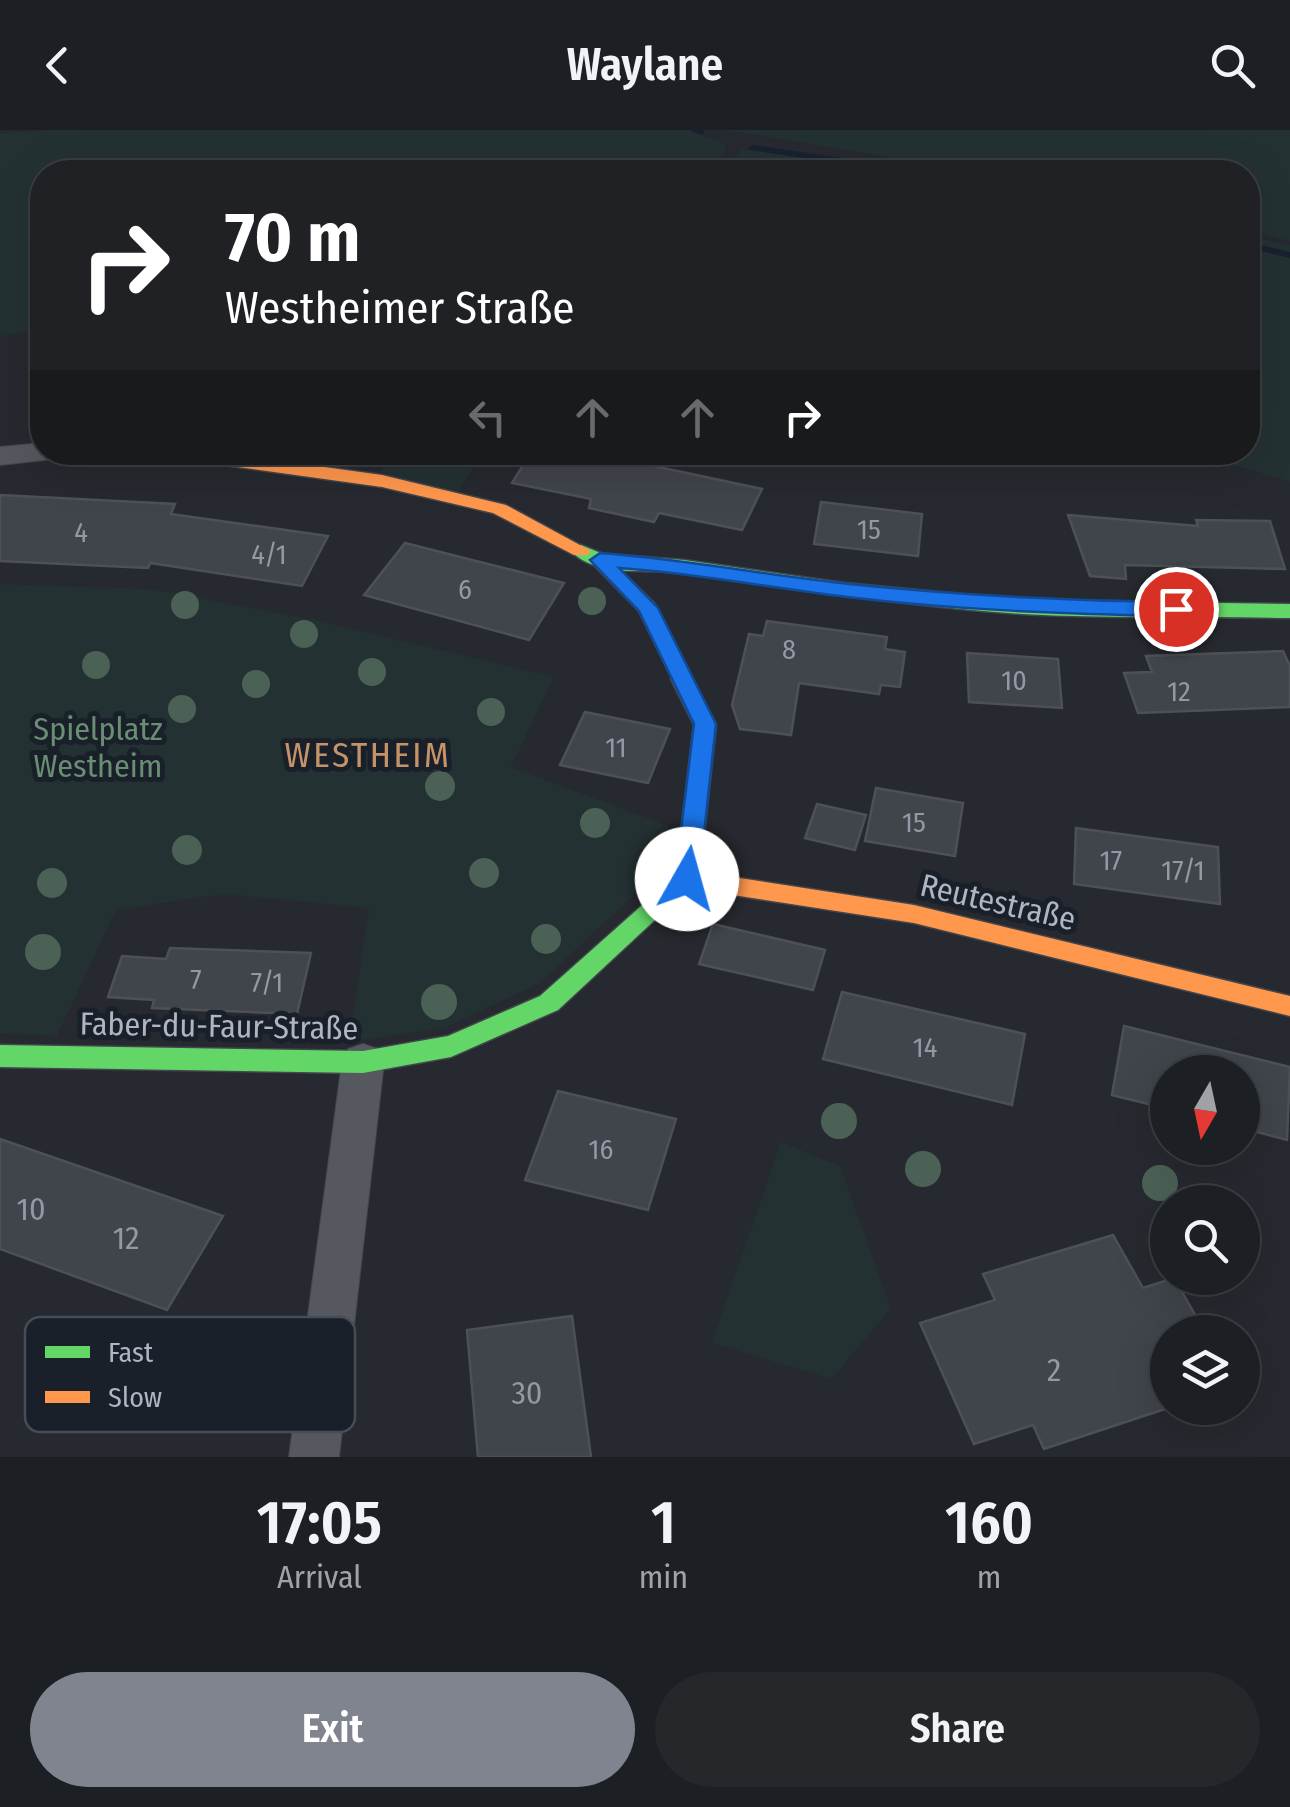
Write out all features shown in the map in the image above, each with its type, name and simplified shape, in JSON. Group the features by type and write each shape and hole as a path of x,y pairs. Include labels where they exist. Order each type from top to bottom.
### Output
{"street":[{"path":"0,456 30,453"},
{"path":"266,465 382,481 498,509 600,560 647,608 705,724 687,879"},
{"path":"600,560 684,566 844,590 1023,606 1290,611"},
{"name":"Reutestraße","path":"687,879 914,914 1290,1006"},
{"name":"Faber-du-Faur-Straße","path":"0,1056 363,1062 451,1046 550,1003 687,879"},
{"path":"331,1317 363,1062"},
{"path":"314,1457 317,1432"}],"green space":[{"path":"687,130 726,144 724,153 716,160 30,160 30,332 0,336 0,133"},
{"path":"724,130 1290,130 1290,241 1260,234 1260,160 907,160"},
{"path":"742,149 814,160 732,160"},
{"path":"1260,239 1290,245 1290,482 1234,465 1260,465"},
{"path":"384,465 475,465 454,497 381,472"},
{"name":"Spielplatz Westheim","path":"0,584 151,589 310,619 554,677 511,767 669,826 657,874 540,983 444,1028 349,1042 369,908 223,894 116,910 57,1036 0,1033"},
{"path":"781,1142 840,1166 891,1308 832,1379 712,1343"}],"building":[{"path":"523,465 649,465 762,489 742,530 659,513 654,522 589,508 591,499 512,483"},
{"path":"0,495 175,504 171,514 328,536 302,586 150,563 148,568 0,561"},
{"path":"821,502 922,514 918,556 814,544"},
{"path":"1068,515 1198,526 1196,520 1270,521 1285,569 1125,565 1126,579 1090,576"},
{"path":"405,543 564,583 529,640 364,595"},
{"path":"767,621 887,637 885,649 905,652 900,687 881,685 879,694 799,683 791,735 740,729 732,705 749,634 763,636"},
{"path":"1283,651 1290,666 1290,707 1138,713 1124,673 1152,672 1146,656"},
{"path":"967,653 1058,659 1062,708 969,702"},
{"path":"585,712 670,729 648,783 560,765"},
{"path":"876,788 963,803 955,856 865,841"},
{"path":"817,804 866,815 855,850 805,838"},
{"path":"1076,828 1218,847 1220,904 1074,884"},
{"path":"713,924 825,950 813,990 699,964"},
{"path":"170,948 311,953 297,1014 152,1008 154,1000 108,997 122,956 166,959"},
{"path":"842,992 1025,1034 1012,1105 823,1059"},
{"path":"1124,1026 1241,1055 1150,1055 1150,1104 1112,1095"},
{"path":"1260,1060 1290,1067 1287,1140 1260,1133"},
{"path":"558,1091 676,1119 648,1210 525,1180"},
{"path":"0,1139 223,1216 167,1310 0,1249"},
{"path":"1113,1235 1143,1288 1150,1286 1150,1295 1184,1295 1195,1315 1150,1315 1150,1414 1044,1449 1033,1425 974,1444 920,1323 995,1300 983,1274"},
{"path":"572,1316 591,1457 478,1457 467,1330"}],"waterway":[{"path":"694,130 701,132"},
{"path":"753,148 834,160"},
{"path":"1260,248 1290,255"}],"traffic: fast":[{"path":"581,551 599,560 684,566 844,590 1023,607 1290,611"},
{"path":"0,1056 363,1062 451,1046 549,1003 687,879 705,725 682,679"}],"traffic: slow":[{"path":"266,465 382,481 499,509 581,551"},
{"path":"599,560 647,608 682,679"},
{"path":"687,879 914,914 1290,1006"}],"district":[{"name":"WESTHEIM","path":"368,755"}],"route":[{"path":"687,879 705,724 647,608 600,560 684,566 844,590 1023,606 1176,609"}]}
